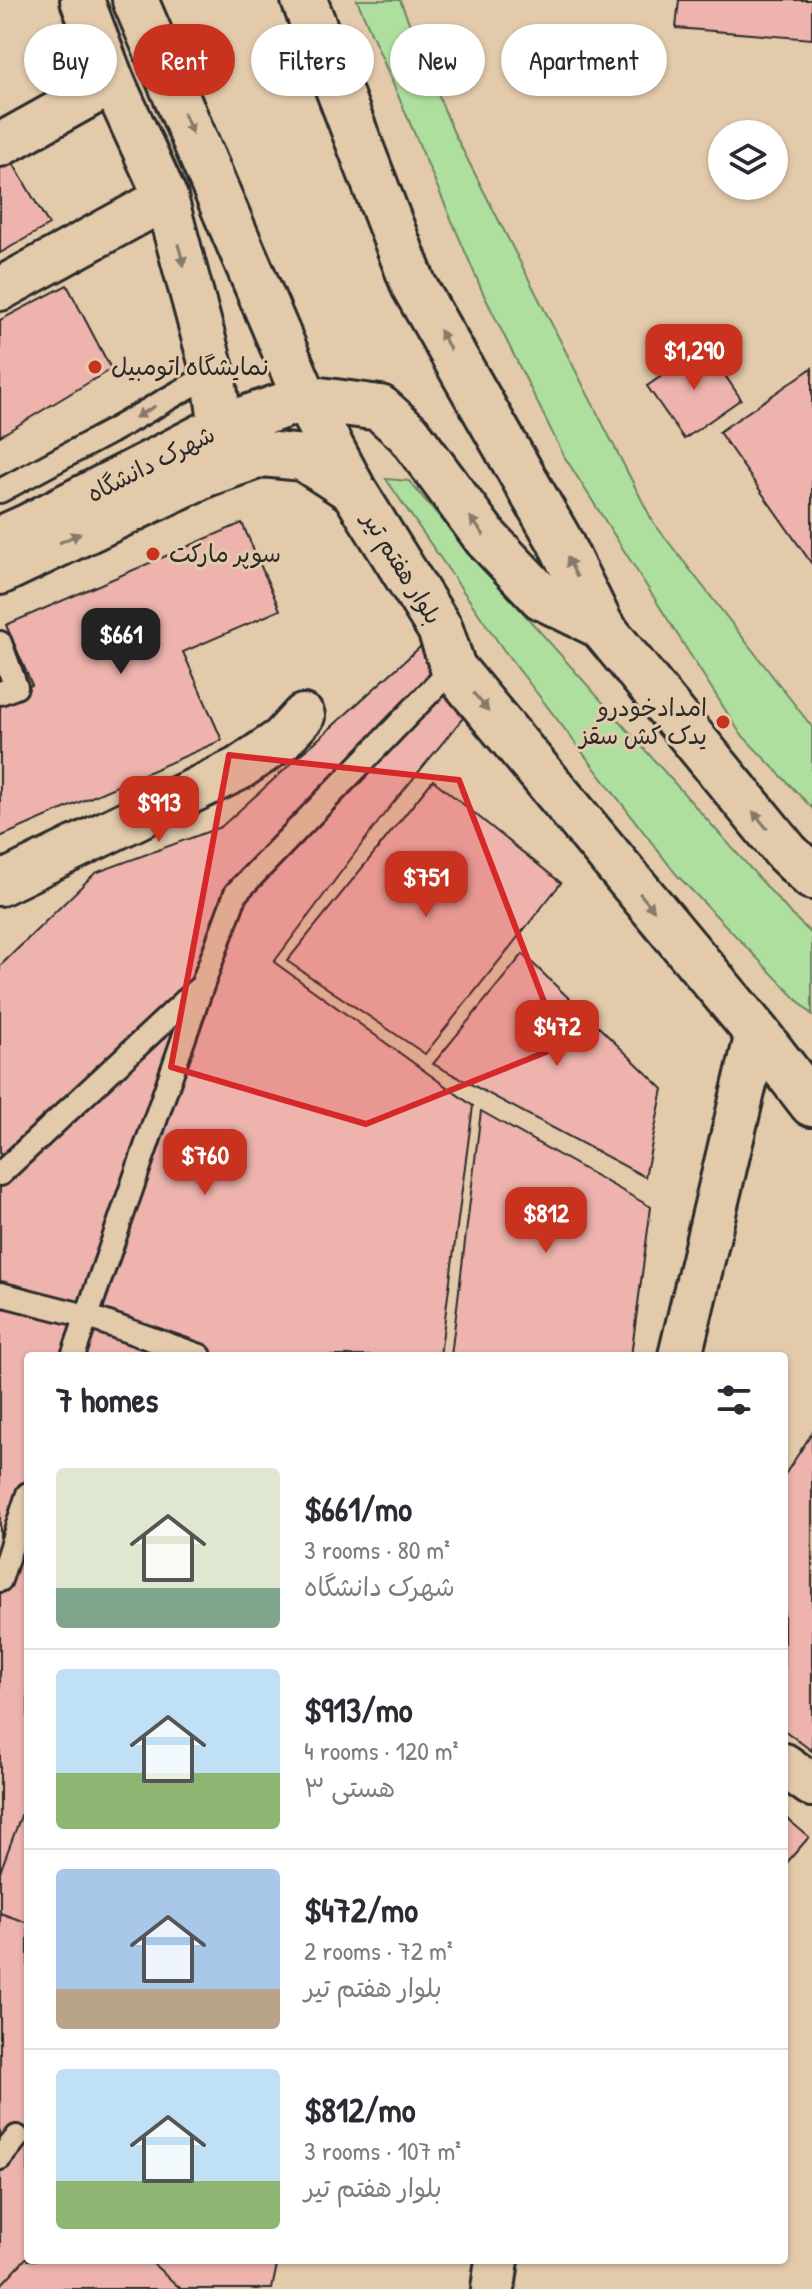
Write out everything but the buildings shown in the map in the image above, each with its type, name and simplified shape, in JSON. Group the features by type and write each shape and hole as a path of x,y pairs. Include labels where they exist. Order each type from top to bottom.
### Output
{"main road":[{"name":"بلوار هفتم تیر","path":"135,0 305,398 354,491 440,629 453,668 757,1033 812,1104"},
{"path":"304,0 414,286 558,538 601,626 787,853 812,877"},
{"name":"شهرک دانشگاه","path":"0,539 204,437 305,398"},
{"path":"305,398 380,408 409,434 486,538 542,597 601,626"},
{"path":"0,572 206,474 263,454 303,458 354,491"}],"street":[{"path":"82,0 91,24"},
{"path":"117,91 166,198 213,373 204,437"},
{"path":"0,145 88,96"},
{"path":"0,289 166,198"},
{"path":"5,886 238,769 282,739 303,716"},
{"path":"681,1352 757,1033"},
{"path":"788,1768 812,1785"},
{"path":"493,2289 496,2264"}],"lane":[{"path":"0,491 213,373"},
{"path":"0,643 16,687 0,693"},
{"path":"74,1352 236,893 453,668"},
{"path":"0,1174 202,986"},
{"path":"0,1294 86,1316 189,1352"},
{"path":"0,1580 24,1506"},
{"path":"0,2158 17,2137"}],"highlighted area":[{"path":"229,755 459,780 561,1046 366,1124 171,1067"}],"green space":[{"path":"357,0 400,0 410,24 390,24 390,77 374,40 374,24 367,24"},
{"path":"398,96 439,96 453,131 653,522 812,727 812,808 740,733 564,456 483,293"},
{"path":"386,479 409,481 484,569 812,934 812,1015 676,874 503,649"}],"place":[{"name":"نمایشگاه اتومبیل","path":"95,367"},
{"name":"سوپر مارکت","path":"153,554"},
{"name":"امدادخودرو یدک کش سقز","path":"723,722"}]}
